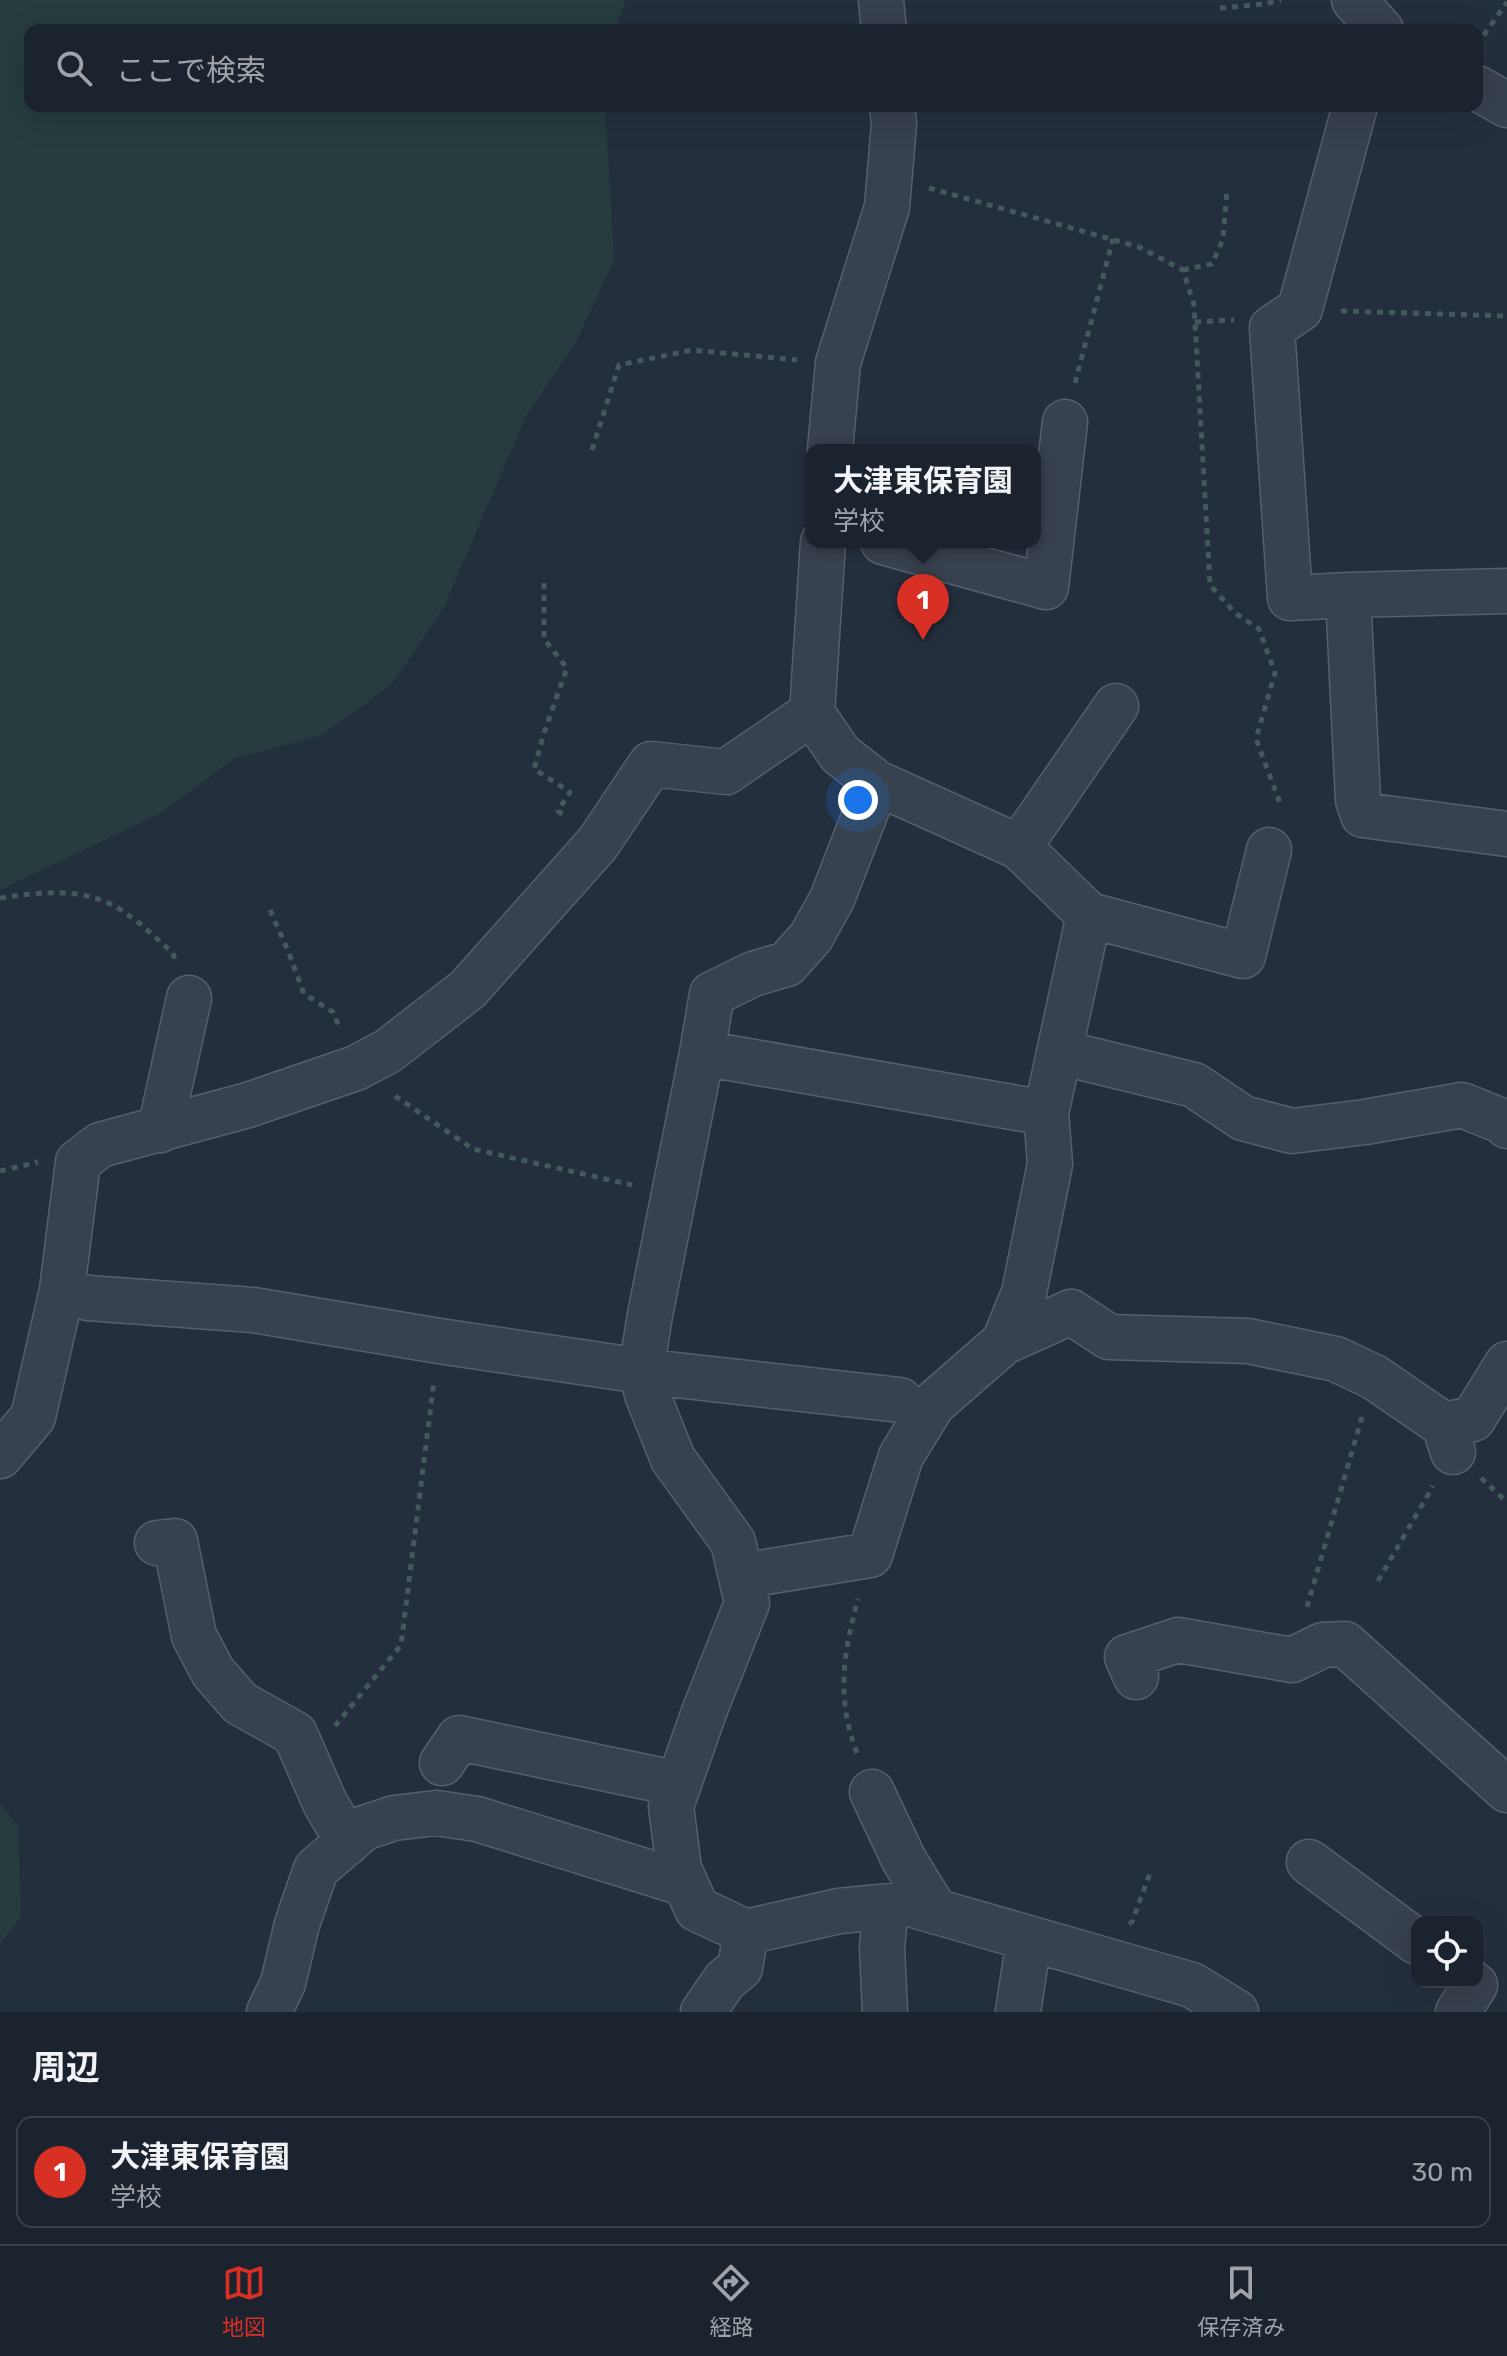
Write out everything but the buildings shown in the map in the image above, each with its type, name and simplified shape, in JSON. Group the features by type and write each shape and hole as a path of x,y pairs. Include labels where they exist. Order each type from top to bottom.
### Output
{"street":[{"path":"881,0 883,24"},
{"path":"1483,91 1507,105"},
{"path":"831,444 838,363 887,207 893,112"},
{"path":"1353,112 1300,309 1272,328 1290,598 1507,591"},
{"path":"905,548 1046,587 1065,422"},
{"path":"823,548 812,713 840,754 877,783 1019,847 1089,915 1243,956 1269,850"},
{"path":"1348,595 1358,800 1363,815 1507,834"},
{"path":"1019,847 1116,706"},
{"path":"0,1456 33,1417 62,1290 78,1162 100,1145 248,1105 356,1068 388,1051 468,989 598,843 651,764 726,772 812,713"},
{"path":"877,783 832,899 811,937 787,964 753,974 712,994 650,1315 641,1371 647,1394 673,1459 733,1542 747,1603 671,1806 679,1869 697,1909 746,1932 839,1911 910,1904 1192,1985 1236,2012"},
{"path":"1004,1342 1024,1293 1050,1164 1046,1113 1089,915"},
{"path":"160,1130 189,998"},
{"path":"1059,1052 1194,1085 1243,1118 1292,1131 1462,1105 1502,1121 1507,1126"},
{"path":"702,1053 1046,1113"},
{"path":"62,1290 88,1298 253,1310 641,1371 900,1400"},
{"path":"741,1576 870,1555 901,1456 933,1404 1004,1342 1071,1312 1109,1337 1248,1341 1336,1359 1374,1377 1448,1438 1473,1419 1507,1364"},
{"path":"157,1543 175,1541 194,1636 213,1672 240,1703 295,1734 325,1803 348,1842"},
{"path":"1136,1677 1127,1657 1178,1640 1292,1660 1323,1645 1345,1644 1507,1790"},
{"path":"442,1763 459,1738 679,1784"},
{"path":"872,1792 904,1860 936,1912"},
{"path":"269,2012 283,1983 297,1924 316,1869 364,1828 384,1821 436,1813 477,1819 686,1884"},
{"path":"1309,1862 1411,1938"},
{"path":"885,2012 882,1947 886,1907"},
{"path":"703,2012 725,1980 740,1968 746,1932"},
{"path":"1018,2012 1029,1939"},
{"path":"1458,2012 1473,1988"}],"path":[{"path":"1220,8 1281,0"},
{"path":"1483,36 1507,2"},
{"path":"889,177 1139,247 1183,270 1212,264 1223,239 1227,189"},
{"path":"1065,422 1113,239"},
{"path":"1183,270 1194,305 1210,585 1235,613 1259,629 1275,673 1256,739 1280,803"},
{"path":"1300,309 1507,316"},
{"path":"592,450 619,365 692,350 838,363"},
{"path":"544,583 544,639 567,668 534,769 570,792 558,811 598,843"},
{"path":"0,898 45,892 86,895 122,910 173,953 189,998"},
{"path":"270,910 304,994 333,1012 356,1068 473,1149 674,1194"},
{"path":"306,1760 401,1645 439,1341"},
{"path":"1292,1660 1374,1377"},
{"path":"1378,1581 1448,1438"},
{"path":"870,1555 852,1623 842,1685 847,1726 872,1792"}],"green space":[{"path":"0,0 625,0 618,24 24,24 24,112 605,112 614,260 576,342 526,416 444,607 392,684 320,736 235,758 161,813 0,890"},
{"path":"0,1803 18,1827 21,1917 0,1944"}],"place":[{"name":"大津東保育園","path":"923,640"}]}
